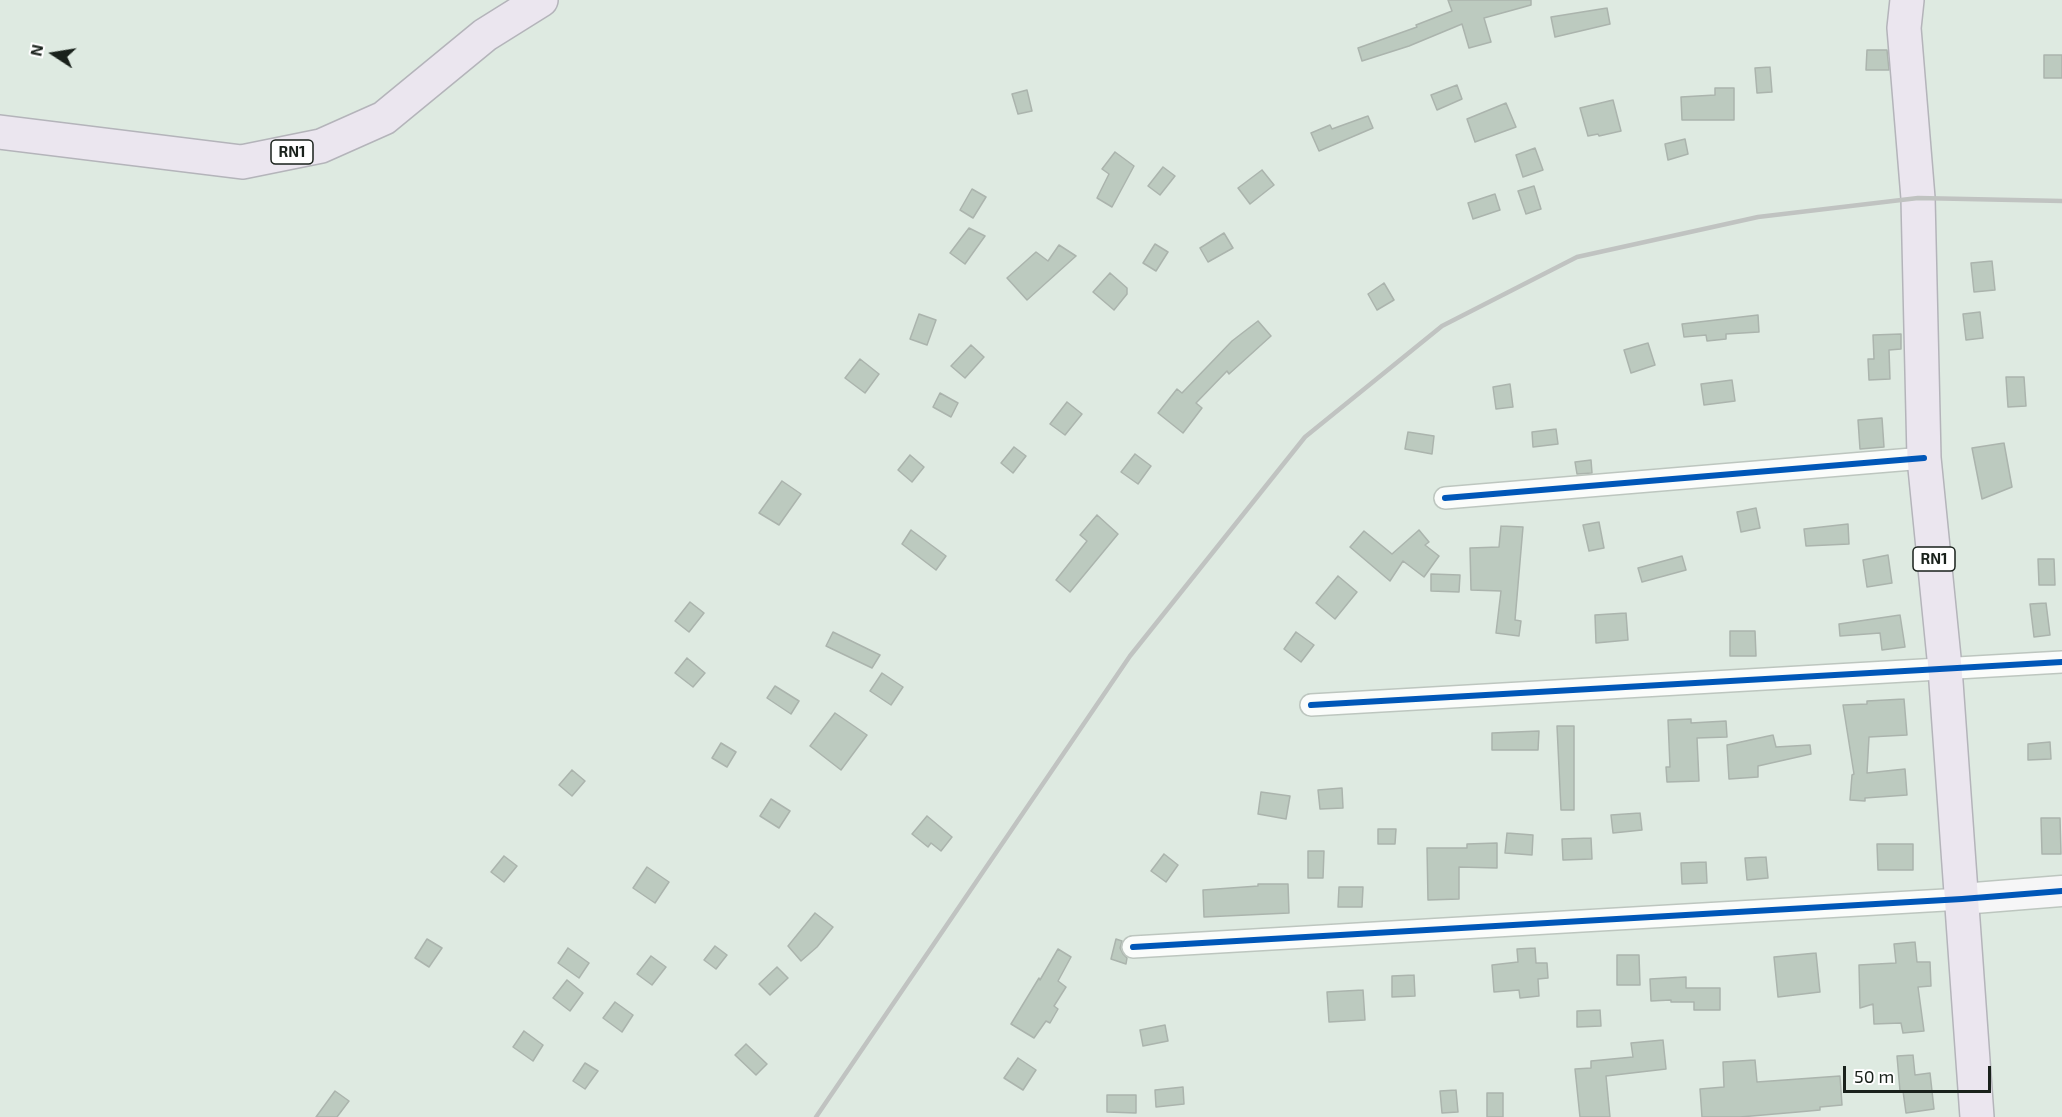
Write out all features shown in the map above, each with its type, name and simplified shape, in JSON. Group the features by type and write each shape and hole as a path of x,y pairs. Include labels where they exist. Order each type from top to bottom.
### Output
{"highway":[{"name":"RN1","path":"0,132 242,162 321,146 384,118 485,34 541,0"},
{"name":"RN1","path":"1907,0 1904,28 1918,198 1924,458 1945,668 1977,1117"}],"street":[{"path":"1445,498 1924,458"},
{"path":"1311,705 2062,662"},
{"path":"1133,947 1962,899 2062,891"}],"building":[{"path":"1448,0 1531,0 1531,5 1484,18 1491,42 1469,48 1462,24 1409,46 1362,61 1358,48 1417,27 1416,25 1452,11"},
{"path":"1607,8 1610,24 1555,37 1551,17"},
{"path":"1867,50 1887,50 1889,70 1866,70"},
{"path":"2044,55 2062,55 2062,78 2044,78"},
{"path":"1770,67 1772,92 1757,93 1755,68"},
{"path":"1457,85 1462,99 1437,110 1431,95"},
{"path":"1715,88 1734,88 1734,120 1682,120 1681,97 1715,95"},
{"path":"1027,90 1032,111 1018,114 1012,94"},
{"path":"1613,100 1621,131 1588,136 1580,108"},
{"path":"1506,103 1516,127 1475,142 1467,119"},
{"path":"1368,116 1373,128 1319,151 1311,133 1330,125 1332,129"},
{"path":"1685,139 1688,154 1668,160 1665,144"},
{"path":"1535,148 1543,170 1523,177 1516,155"},
{"path":"1115,152 1134,166 1112,207 1097,198 1109,174 1102,169"},
{"path":"1163,167 1175,176 1160,195 1148,186"},
{"path":"1262,170 1274,185 1250,204 1238,188"},
{"path":"1534,186 1541,209 1526,214 1518,191"},
{"path":"972,189 986,197 973,218 960,210"},
{"path":"1495,194 1500,210 1473,219 1468,203"},
{"path":"969,228 985,236 965,264 950,253"},
{"path":"1224,233 1233,248 1208,262 1200,248"},
{"path":"1155,244 1168,252 1156,271 1143,263"},
{"path":"1059,245 1076,256 1027,300 1007,278 1036,252 1048,261"},
{"path":"1992,261 1995,290 1974,292 1971,263"},
{"path":"1110,273 1127,288 1127,294 1114,310 1093,292"},
{"path":"1384,283 1394,300 1377,310 1368,294"},
{"path":"1980,312 1983,338 1966,340 1963,314"},
{"path":"919,314 936,320 927,345 910,339"},
{"path":"1758,315 1759,332 1726,334 1726,339 1707,341 1706,335 1684,337 1682,324"},
{"path":"1258,321 1271,336 1229,374 1227,371 1196,403 1202,408 1183,433 1158,413 1177,389 1182,393 1232,341"},
{"path":"1901,334 1901,349 1889,350 1890,379 1869,380 1868,359 1874,359 1873,335"},
{"path":"1648,343 1655,365 1631,373 1624,350"},
{"path":"971,345 984,357 965,378 951,366"},
{"path":"860,359 879,374 865,393 845,378"},
{"path":"2006,377 2024,377 2026,406 2008,407"},
{"path":"1732,380 1735,401 1704,405 1701,384"},
{"path":"1510,384 1513,407 1496,409 1493,387"},
{"path":"940,393 958,403 951,417 933,407"},
{"path":"1067,402 1082,414 1065,435 1050,424"},
{"path":"1882,418 1884,447 1860,449 1858,420"},
{"path":"1556,429 1558,444 1533,447 1532,432"},
{"path":"1408,432 1434,436 1432,454 1405,449"},
{"path":"2004,443 2012,487 1982,499 1972,448"},
{"path":"1014,447 1026,456 1013,473 1001,463"},
{"path":"1135,454 1151,466 1138,484 1121,472"},
{"path":"910,455 924,467 912,482 898,470"},
{"path":"1591,460 1592,473 1577,474 1575,462"},
{"path":"782,481 801,494 779,525 759,513"},
{"path":"1756,508 1760,528 1741,532 1737,512"},
{"path":"1097,515 1118,534 1070,592 1056,580 1087,541 1080,535"},
{"path":"1599,522 1604,548 1589,551 1583,525"},
{"path":"1848,524 1849,544 1806,546 1804,529"},
{"path":"1501,526 1523,527 1515,620 1521,621 1519,636 1496,633 1501,591 1471,590 1470,548 1499,547"},
{"path":"911,530 946,556 936,570 902,544"},
{"path":"1419,530 1429,542 1425,545 1439,556 1424,577 1403,561 1390,581 1350,547 1364,531 1392,554"},
{"path":"1888,555 1892,583 1867,587 1863,560"},
{"path":"1682,556 1686,570 1642,582 1638,568"},
{"path":"2038,559 2054,559 2055,585 2039,585"},
{"path":"1431,574 1460,575 1459,592 1431,591"},
{"path":"1338,576 1357,592 1335,619 1316,603"},
{"path":"690,602 704,613 689,632 675,621"},
{"path":"2046,603 2050,635 2034,637 2030,604"},
{"path":"1626,613 1628,640 1596,643 1595,615"},
{"path":"1900,615 1905,647 1882,650 1880,633 1840,636 1839,624"},
{"path":"1730,631 1755,631 1756,656 1730,656"},
{"path":"833,632 880,655 872,668 826,646"},
{"path":"1296,632 1314,645 1301,662 1284,649"},
{"path":"687,658 705,673 693,687 675,673"},
{"path":"882,673 903,687 891,705 870,691"},
{"path":"775,686 799,701 791,714 767,698"},
{"path":"1904,699 1907,735 1869,737 1867,773 1905,769 1907,795 1865,798 1865,801 1850,800 1852,775 1854,774 1843,705"},
{"path":"835,713 867,735 841,770 810,746"},
{"path":"1691,719 1691,723 1726,721 1727,737 1697,738 1699,781 1667,782 1666,767 1670,767 1668,720"},
{"path":"1557,726 1574,726 1574,810 1561,810"},
{"path":"1539,731 1538,750 1492,750 1492,733"},
{"path":"1773,735 1776,747 1810,745 1811,754 1758,766 1758,777 1729,779 1727,745"},
{"path":"2050,742 2051,759 2028,760 2028,744"},
{"path":"721,743 736,752 727,767 712,758"},
{"path":"572,770 585,781 572,796 559,785"},
{"path":"1342,788 1343,808 1320,809 1318,790"},
{"path":"1261,792 1290,796 1286,819 1258,814"},
{"path":"771,799 790,811 779,828 760,816"},
{"path":"1640,813 1642,830 1613,833 1611,815"},
{"path":"927,816 952,837 941,851 931,843 928,847 912,834"},
{"path":"2041,818 2060,818 2061,854 2042,854"},
{"path":"1378,829 1396,829 1395,844 1378,844"},
{"path":"1507,833 1533,835 1532,855 1505,853"},
{"path":"1591,838 1592,859 1563,860 1562,839"},
{"path":"1497,843 1497,868 1459,867 1459,899 1428,900 1427,848 1467,848 1467,844"},
{"path":"1877,844 1913,844 1913,870 1878,870"},
{"path":"1308,851 1324,851 1323,878 1308,878"},
{"path":"1164,854 1178,865 1166,882 1151,871"},
{"path":"504,856 517,866 504,882 491,872"},
{"path":"1766,857 1768,878 1747,880 1745,858"},
{"path":"1706,862 1707,883 1682,884 1681,863"},
{"path":"647,867 669,882 655,903 633,888"},
{"path":"1258,884 1288,884 1289,913 1204,917 1203,890 1258,886"},
{"path":"1339,887 1363,887 1362,907 1338,907"},
{"path":"815,913 833,927 817,947 801,961 788,946"},
{"path":"427,939 442,948 429,967 415,958"},
{"path":"1116,939 1122,941 1120,948 1127,958 1126,964 1111,959"},
{"path":"1915,942 1917,962 1930,962 1931,986 1918,987 1924,1031 1903,1033 1901,1023 1874,1024 1873,1004 1860,1008 1859,965 1896,963 1894,944"},
{"path":"715,946 727,955 716,969 704,960"},
{"path":"568,948 589,963 579,978 558,963"},
{"path":"1535,948 1536,963 1547,963 1548,978 1538,979 1539,996 1520,998 1519,990 1494,992 1492,965 1518,962 1517,949"},
{"path":"1058,949 1071,957 1058,981 1066,987 1054,1006 1058,1009 1050,1023 1046,1021 1034,1038 1011,1024"},
{"path":"1816,953 1820,992 1778,997 1774,957"},
{"path":"1617,955 1639,955 1640,985 1617,985"},
{"path":"651,956 666,967 652,985 637,974"},
{"path":"777,967 788,978 770,995 759,984"},
{"path":"1414,975 1415,996 1392,997 1392,976"},
{"path":"1686,977 1686,988 1720,988 1720,1010 1694,1010 1694,1002 1651,1001 1650,979"},
{"path":"567,980 583,993 570,1011 553,998"},
{"path":"1363,990 1365,1020 1329,1022 1327,992"},
{"path":"615,1002 633,1015 622,1032 603,1018"},
{"path":"1600,1010 1601,1026 1577,1027 1577,1011"},
{"path":"1165,1025 1168,1041 1143,1046 1140,1030"},
{"path":"524,1031 543,1045 533,1061 513,1047"},
{"path":"1663,1040 1666,1069 1606,1076 1610,1117 1580,1117 1575,1069 1591,1068 1591,1061 1633,1057 1631,1043"},
{"path":"746,1044 767,1064 756,1075 735,1055"},
{"path":"1913,1055 1915,1075 1930,1073 1934,1109 1906,1113 1903,1091 1900,1091 1897,1056"},
{"path":"1018,1058 1036,1070 1023,1090 1004,1078"},
{"path":"1755,1060 1757,1082 1840,1076 1842,1105 1820,1107 1820,1110 1740,1117 1702,1117 1700,1089 1724,1087 1723,1062"},
{"path":"585,1063 598,1071 585,1089 573,1081"},
{"path":"1183,1087 1184,1104 1156,1107 1155,1090"},
{"path":"1456,1090 1458,1112 1442,1113 1440,1091"},
{"path":"335,1091 349,1101 337,1117 316,1117"},
{"path":"1487,1093 1503,1093 1503,1117 1487,1117"},
{"path":"1107,1095 1136,1095 1136,1113 1107,1112"}],"railway":[{"path":"816,1117 1130,656 1305,437 1442,326 1577,257 1758,217 1918,198 2062,201"}],"cycle path":[{"path":"1445,498 1924,458"},
{"path":"1311,705 2062,662"},
{"path":"1133,947 1962,899 2062,891"}]}
